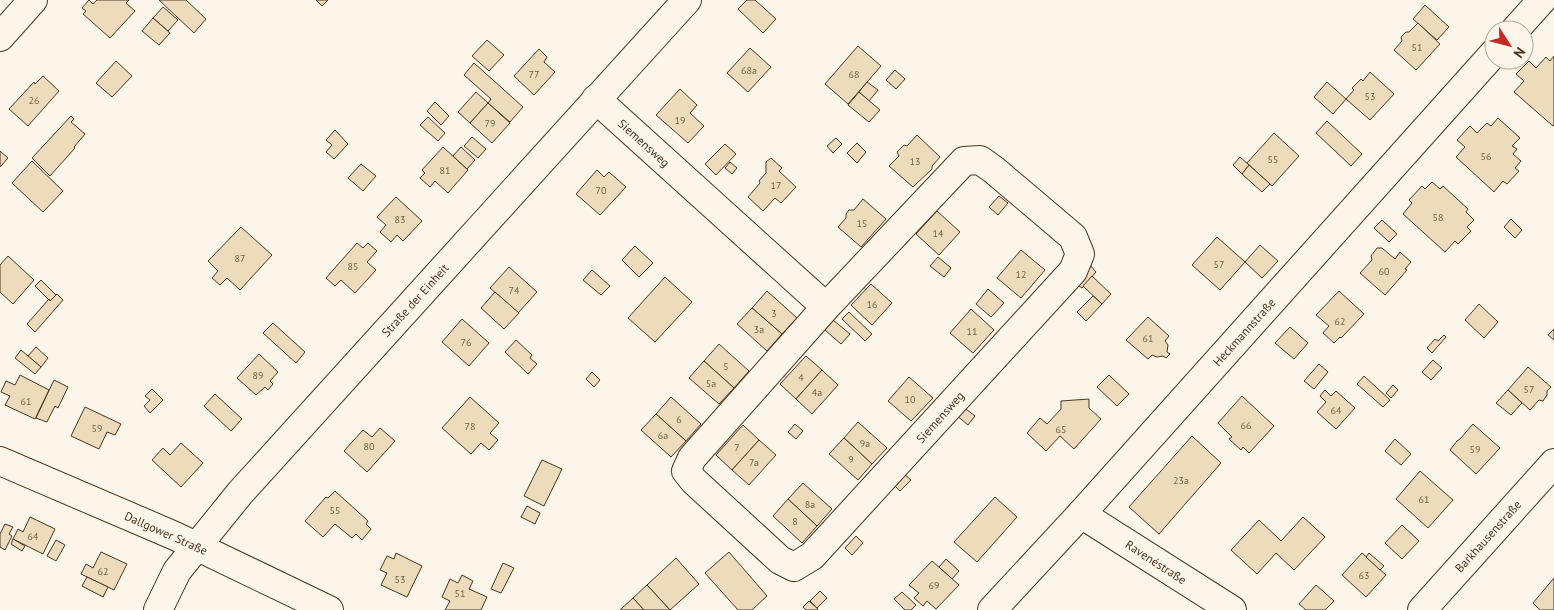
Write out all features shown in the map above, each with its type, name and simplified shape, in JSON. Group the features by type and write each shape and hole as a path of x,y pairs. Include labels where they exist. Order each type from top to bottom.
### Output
{"street":[{"path":"0,37 33,0"},
{"name":"Straße der Einheit","path":"158,610 177,571 240,493 687,0"},
{"path":"1524,20 1542,0"},
{"name":"Heckmannstraße","path":"992,610 1081,514 1484,64"},
{"name":"Siemensweg","path":"596,99 826,307"},
{"name":"Siemensweg","path":"980,160 994,170 1073,237 1080,254 1073,271 812,556 794,567 780,560 694,482 686,471 692,458 826,307 964,161 980,160"},
{"name":"Dallgower Straße","path":"0,461 196,546 329,610"},
{"name":"Barkhausenstraße","path":"1422,610 1554,463"},
{"name":"Ravenéstraße","path":"1081,514 1232,610"}],"building":[{"path":"89,0 93,4 97,0 129,0 126,3 135,11 110,38 83,14 86,11 82,8"},
{"path":"159,0 186,0 206,19 194,33"},
{"path":"316,0 328,0 322,6"},
{"path":"747,0 755,0 776,19 763,33 738,9"},
{"path":"1425,5 1449,27 1437,40 1413,19"},
{"path":"163,7 178,20 168,31 153,18"},
{"path":"153,18 170,33 159,45 142,31"},
{"path":"1418,23 1440,44 1416,70 1394,50 1402,41 1401,37"},
{"path":"487,40 504,55 489,71 472,56"},
{"path":"858,46 881,66 848,104 825,84"},
{"path":"750,48 771,67 748,92 727,73"},
{"path":"539,49 547,57 544,62 555,72 534,95 514,76"},
{"path":"1554,56 1553,126 1514,92 1524,81 1516,74 1520,70 1534,70 1534,66 1536,68 1546,57 1550,61"},
{"path":"116,61 132,76 112,97 96,83"},
{"path":"474,63 523,107 510,122 488,103 491,99 464,75"},
{"path":"895,70 905,79 896,89 886,80"},
{"path":"1370,72 1394,94 1370,120 1346,99 1354,90 1352,88 1361,79 1363,81"},
{"path":"43,76 59,91 28,126 9,109 34,82 35,84"},
{"path":"867,82 878,90 869,101 859,92"},
{"path":"1327,82 1346,99 1333,114 1314,97"},
{"path":"680,89 697,105 690,113 704,126 688,143 656,115"},
{"path":"476,92 488,103 470,123 458,112"},
{"path":"859,92 880,110 869,122 848,105"},
{"path":"435,102 449,116 441,125 427,111"},
{"path":"488,103 510,123 492,143 470,123"},
{"path":"71,116 74,119 71,122 85,134 50,176 32,158"},
{"path":"428,117 445,133 438,141 420,125"},
{"path":"1498,118 1520,138 1512,146 1517,149 1513,154 1521,161 1515,168 1519,171 1507,184 1503,181 1494,192 1456,157 1465,147 1457,140 1470,126 1477,133 1487,123 1491,126"},
{"path":"1327,121 1362,154 1351,166 1316,133"},
{"path":"335,130 348,144 334,159 326,152 332,145 326,140"},
{"path":"1274,133 1299,156 1272,186 1247,163"},
{"path":"917,135 940,157 932,166 932,169 913,187 889,166 899,156 897,152 904,145 907,146"},
{"path":"472,137 486,149 478,158 464,146"},
{"path":"836,138 842,144 833,153 827,146"},
{"path":"857,143 866,152 857,163 847,153"},
{"path":"725,144 736,154 716,175 705,164"},
{"path":"443,147 468,170 448,193 435,181 430,187 420,178 425,173 422,170"},
{"path":"461,147 475,160 467,169 453,156"},
{"path":"0,151 8,158 0,167"},
{"path":"1240,157 1249,165 1242,174 1233,165"},
{"path":"771,158 782,168 779,171 796,187 781,203 775,198 763,211 748,197 766,173 766,162"},
{"path":"32,161 63,191 43,212 12,183"},
{"path":"730,162 737,168 732,174 725,168"},
{"path":"361,164 376,176 363,191 348,178"},
{"path":"1249,165 1270,184 1262,192 1242,174"},
{"path":"597,170 604,177 609,172 626,187 600,215 576,194"},
{"path":"1432,182 1440,189 1443,186 1468,209 1466,212 1474,220 1467,227 1471,231 1458,244 1455,241 1445,252 1403,214 1412,203 1409,200 1422,186 1425,189"},
{"path":"999,196 1008,203 998,215 989,207"},
{"path":"396,197 422,221 403,241 397,235 391,242 380,232 386,225 377,217"},
{"path":"863,199 886,219 861,247 838,227 846,218 849,210 854,210"},
{"path":"937,211 960,232 939,255 916,234"},
{"path":"1511,219 1522,230 1515,238 1504,227"},
{"path":"1382,220 1397,234 1389,242 1374,228"},
{"path":"241,227 272,255 240,290 227,278 220,285 212,278 218,271 208,261"},
{"path":"1217,237 1245,262 1220,290 1192,265"},
{"path":"357,243 363,248 368,243 377,251 367,262 376,270 355,293 341,280 335,286 326,278"},
{"path":"1260,245 1278,261 1262,278 1245,262"},
{"path":"635,246 653,263 639,277 622,260"},
{"path":"1377,248 1382,248 1395,259 1400,252 1411,262 1405,269 1407,270 1385,295 1360,273 1372,260 1371,256"},
{"path":"1021,250 1045,270 1021,298 997,278"},
{"path":"8,256 34,280 13,304 0,292 0,265"},
{"path":"938,257 951,268 944,277 930,266"},
{"path":"1090,265 1096,272 1082,288 1079,286 1076,288 1072,284"},
{"path":"509,267 537,292 518,313 490,288"},
{"path":"592,270 610,286 601,295 583,280"},
{"path":"1092,276 1111,294 1102,304 1083,286"},
{"path":"665,277 692,302 655,342 628,318"},
{"path":"41,280 56,295 50,301 35,286"},
{"path":"871,284 892,303 872,325 851,305"},
{"path":"988,289 1004,303 991,317 976,304"},
{"path":"767,291 797,318 782,334 752,308"},
{"path":"1339,291 1364,314 1334,343 1323,333 1329,326 1316,315"},
{"path":"495,292 519,313 504,329 481,308"},
{"path":"57,294 63,300 35,332 27,324 49,299 50,301"},
{"path":"1093,296 1102,304 1086,321 1077,312"},
{"path":"1479,304 1498,322 1484,338 1465,320"},
{"path":"752,308 782,334 767,351 737,324"},
{"path":"971,309 994,330 973,353 950,333"},
{"path":"849,312 872,334 865,341 842,319"},
{"path":"1148,317 1169,336 1165,341 1168,345 1167,352 1170,354 1166,358 1152,355 1148,359 1126,340"},
{"path":"462,319 489,343 469,366 442,342"},
{"path":"833,320 850,334 841,344 825,330"},
{"path":"273,323 305,352 296,363 263,333"},
{"path":"1290,327 1308,343 1294,359 1275,343"},
{"path":"1554,329 1554,340 1548,335"},
{"path":"1444,335 1446,337 1432,353 1427,348 1435,339 1438,341"},
{"path":"516,340 532,355 530,358 537,364 528,374 505,352"},
{"path":"719,344 749,371 734,388 704,361"},
{"path":"36,347 48,358 41,367 28,356"},
{"path":"21,350 41,367 35,374 15,358"},
{"path":"259,354 278,372 270,381 273,384 268,390 265,387 256,395 237,378"},
{"path":"806,356 822,370 796,399 780,384"},
{"path":"1433,360 1442,368 1431,380 1422,372"},
{"path":"704,361 734,388 719,404 689,378"},
{"path":"1319,364 1328,372 1314,389 1304,381"},
{"path":"1528,367 1551,387 1543,401 1539,400 1530,410 1508,390"},
{"path":"822,370 838,385 812,414 796,399"},
{"path":"592,372 600,380 594,387 586,379"},
{"path":"20,375 49,390 35,419 5,405 10,396 1,392 6,381 15,385"},
{"path":"1109,375 1129,394 1117,406 1097,387"},
{"path":"1364,376 1390,400 1383,407 1357,384"},
{"path":"909,377 933,398 911,421 888,401"},
{"path":"54,380 68,387 58,408 55,406 47,422 36,418"},
{"path":"1393,385 1398,390 1391,398 1386,393"},
{"path":"152,389 163,400 150,413 144,406 150,400 145,396"},
{"path":"1325,390 1331,396 1336,391 1355,408 1336,429 1317,412 1326,402 1320,396"},
{"path":"1508,390 1522,403 1511,415 1496,403"},
{"path":"215,394 242,419 231,431 204,406"},
{"path":"1242,396 1274,426 1249,453 1243,447 1241,450 1229,439 1232,437 1218,423"},
{"path":"470,397 499,423 490,433 498,440 489,450 481,443 471,454 442,428"},
{"path":"671,397 701,424 686,441 656,414"},
{"path":"1089,399 1089,408 1101,419 1074,449 1060,436 1046,451 1027,433 1040,418 1047,424 1061,409 1061,401"},
{"path":"962,406 975,416 968,425 956,415"},
{"path":"85,407 121,424 115,435 107,432 99,449 71,436"},
{"path":"656,414 686,441 671,457 641,430"},
{"path":"858,422 887,448 872,464 844,438"},
{"path":"795,424 803,431 796,439 788,432"},
{"path":"1473,424 1500,448 1476,474 1450,450"},
{"path":"743,425 759,440 732,470 716,455"},
{"path":"380,428 395,441 367,472 344,451 363,430 372,437"},
{"path":"1192,436 1221,463 1159,534 1129,507"},
{"path":"844,438 872,464 858,480 829,454"},
{"path":"1395,439 1411,454 1401,465 1385,451"},
{"path":"759,440 776,455 749,485 732,470"},
{"path":"181,443 203,463 181,487 152,460 163,448 170,455"},
{"path":"542,460 562,469 544,506 524,496"},
{"path":"1420,471 1453,500 1428,528 1396,499"},
{"path":"903,473 911,480 900,491 893,484"},
{"path":"803,483 832,509 817,526 788,499"},
{"path":"335,491 368,521 366,524 371,529 362,540 356,534 352,538 335,524 323,537 305,521 326,497 328,498"},
{"path":"995,497 1017,517 977,562 954,542"},
{"path":"788,499 817,526 802,543 773,516"},
{"path":"527,506 540,513 535,524 521,517"},
{"path":"30,517 55,529 43,554 13,539 18,529 23,532"},
{"path":"1303,517 1325,537 1294,570 1276,553 1257,574 1231,550 1259,520 1281,541"},
{"path":"5,524 13,527 9,534 12,536 5,550 0,547 0,534"},
{"path":"1402,525 1419,541 1402,559 1385,543"},
{"path":"856,536 863,543 852,555 845,548"},
{"path":"13,539 25,546 22,551 11,544"},
{"path":"56,540 65,545 56,561 47,556"},
{"path":"101,552 127,564 114,590 81,574 86,564 93,568"},
{"path":"729,552 767,596 752,610 738,610 705,573"},
{"path":"396,553 422,566 407,597 381,585 387,573 380,570 387,556 394,559"},
{"path":"1362,553 1386,575 1366,597 1342,575"},
{"path":"1369,553 1384,566 1380,570 1366,557"},
{"path":"676,558 699,584 670,610 647,585"},
{"path":"946,559 959,571 952,579 939,567"},
{"path":"932,561 959,585 936,609 927,601 923,606 914,598 919,593 909,585"},
{"path":"503,563 514,568 501,593 491,589"},
{"path":"462,575 473,581 469,589 487,597 481,610 445,610 450,601 442,597 450,579 458,583"},
{"path":"87,577 108,587 103,597 82,586"},
{"path":"1554,578 1554,610 1540,610 1533,603"},
{"path":"647,585 670,610 644,610 633,598"},
{"path":"1316,585 1334,601 1325,610 1306,610 1299,604"},
{"path":"820,591 827,598 817,608 810,601"},
{"path":"902,592 916,605 911,610 905,610 894,599"},
{"path":"633,598 644,610 620,610"},
{"path":"809,601 817,610 806,610 803,607"}]}
